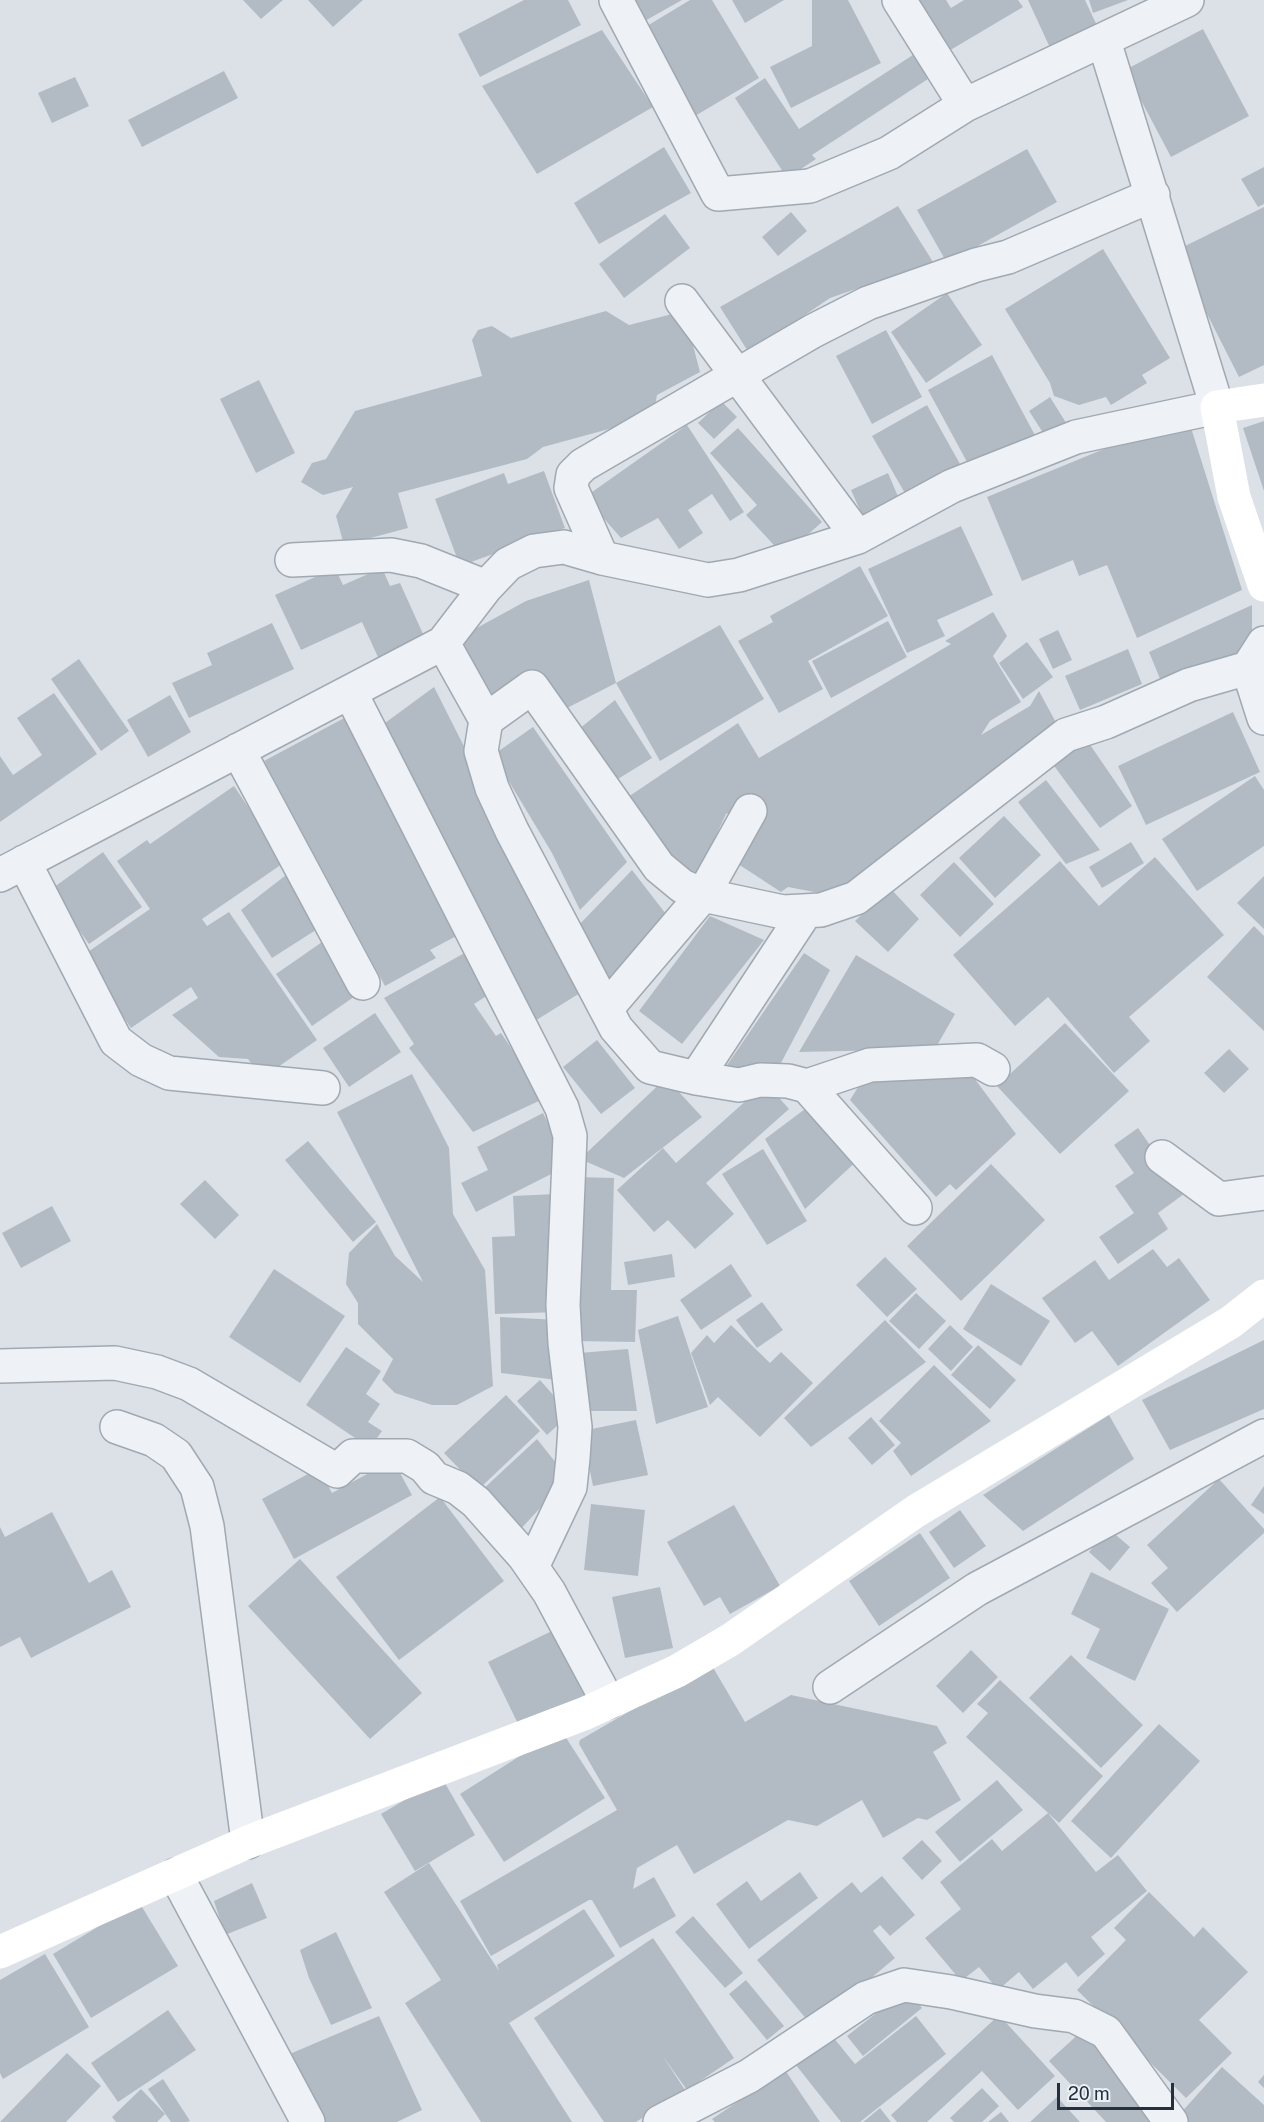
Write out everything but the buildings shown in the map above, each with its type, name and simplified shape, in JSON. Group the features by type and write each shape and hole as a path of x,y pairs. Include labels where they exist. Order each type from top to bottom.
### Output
{"main road":[{"path":"1264,400 1216,406 1234,497 1264,585"},
{"path":"0,1952 248,1842 586,1713 677,1671 730,1640 916,1511 1232,1322 1264,1296"}],"street":[{"path":"616,0 718,194 810,186 888,153 965,105 1188,0"},
{"path":"899,0 965,105"},
{"path":"322,1088 169,1073 141,1060 116,1041 12,869 443,643 486,587 508,564 534,551 564,547 602,558 708,580 739,575 858,537 952,486 1076,437 1216,406 1104,41"},
{"path":"602,558 570,488 573,475 584,465 813,331 868,303 976,265 1008,257 1153,195"},
{"path":"682,301 858,537"},
{"path":"292,560 391,555 421,561 486,587"},
{"path":"443,643 486,720 481,751 492,788 512,831 616,1028 650,1067 696,1078 739,1084 760,1080 788,1081 807,1086 870,1065 977,1060 993,1069"},
{"path":"486,720 532,687 659,867 682,886 703,895 783,912 821,910 856,898 1066,735 1106,722 1256,655 1264,718"},
{"path":"350,692 562,1108 570,1137 563,1305 575,1427 573,1458 570,1487 532,1567"},
{"path":"238,750 363,983"},
{"path":"606,1009 703,895 750,811"},
{"path":"696,1078 806,911"},
{"path":"807,1086 915,1208"},
{"path":"1162,1157 1219,1199 1264,1193"},
{"path":"0,1366 115,1363 157,1372 189,1384 337,1471 353,1456 407,1456 425,1467 434,1478 458,1488 476,1502 532,1567 549,1592 608,1702"},
{"path":"117,1428 154,1440 176,1455 197,1487 207,1526 248,1842"},
{"path":"830,1687 977,1589 1264,1436"},
{"path":"176,1875 308,2122"},
{"path":"660,2122 749,2076 866,1998 904,1985 1035,2011 1074,2016 1107,2032 1171,2122"}]}
